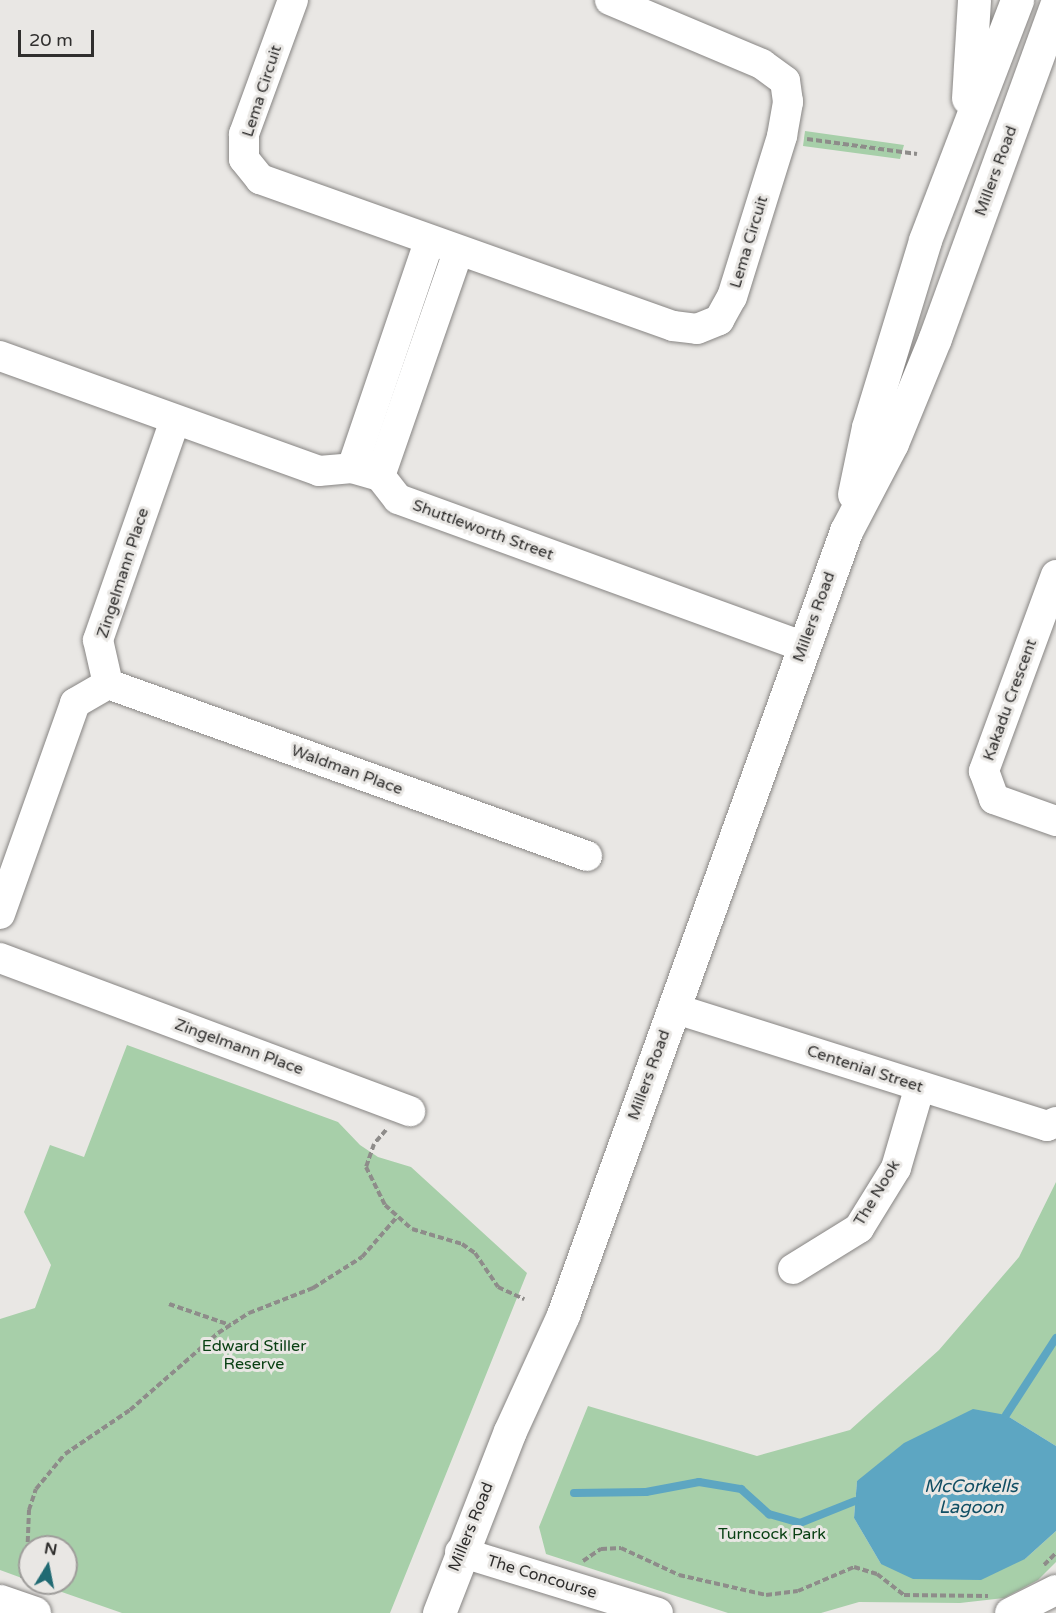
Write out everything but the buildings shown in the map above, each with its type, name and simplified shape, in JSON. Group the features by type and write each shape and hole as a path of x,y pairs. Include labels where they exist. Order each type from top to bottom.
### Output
{"street":[{"name":"Lema Circuit","path":"293,0 244,134 244,159 260,179 429,242 673,327 697,328 719,320 732,297 782,136 788,102 785,81 762,64 610,0"},
{"path":"966,130 974,0"},
{"name":"Millers Road","path":"846,531 868,427 925,240 1017,0"},
{"name":"Millers Road","path":"439,1613 460,1552 562,1315 846,531 892,443 935,338 1056,6"},
{"path":"352,468 429,242"},
{"path":"0,356 319,471 352,468 380,476 458,252"},
{"name":"Zingelmann Place","path":"108,684 98,639 175,420"},
{"name":"Shuttleworth Street","path":"380,476 398,500 804,647"},
{"name":"Kakadu Crescent","path":"1056,575 984,771 994,798 1056,821"},
{"path":"0,915 75,702 108,684"},
{"name":"Waldman Place","path":"108,684 587,856"},
{"name":"Zingelmann Place","path":"0,958 410,1110"},
{"name":"Centenial Street","path":"673,1008 1047,1126 1056,1122"},
{"name":"The Nook","path":"793,1269 859,1228 896,1168 920,1086"},
{"name":"The Concourse","path":"460,1552 658,1613"},
{"path":"1004,1603 1044,1594"}],"path":[{"path":"782,136 917,154"},
{"path":"410,1110 387,1130 368,1155 366,1167 373,1184 396,1218 412,1229 462,1244 475,1253 498,1287 524,1299"},
{"path":"19,1603 27,1560 29,1510 46,1472 65,1454 130,1410 231,1325 249,1313 313,1288 362,1257 396,1218"},
{"path":"169,1304 231,1325"},
{"path":"575,1566 601,1549 621,1548 679,1575 766,1595 798,1591 854,1567 877,1575 904,1595 980,1597 1004,1603"},
{"path":"1044,1594 1056,1553"}],"green space":[{"path":"805,131 904,145 900,159 803,146"},
{"name":"Edward Stiller Reserve","path":"127,1045 338,1122 360,1145 378,1157 411,1167 527,1273 390,1613 122,1613 70,1595 78,1595 78,1535 18,1535 18,1577 0,1570 0,1319 35,1308 51,1265 24,1212 50,1145 84,1157"},
{"name":"Turncock Park","path":"1056,1182 1056,1446 1006,1415 857,1481 854,1518 881,1564 1025,1559 1056,1531 1056,1562 1038,1580 1004,1598 960,1603 859,1602 821,1613 728,1613 546,1554 539,1527 588,1406 757,1456 850,1430 939,1350 1019,1257"}],"water":[{"name":"McCorkells Lagoon","path":"973,1409 1006,1415 1056,1446 1056,1531 1025,1559 981,1580 913,1579 881,1564 854,1518 857,1481 904,1443"}],"waterway":[{"path":"1006,1415 1056,1338"},
{"path":"574,1493 646,1492 699,1482 741,1489 769,1514 800,1523 855,1501"}]}
